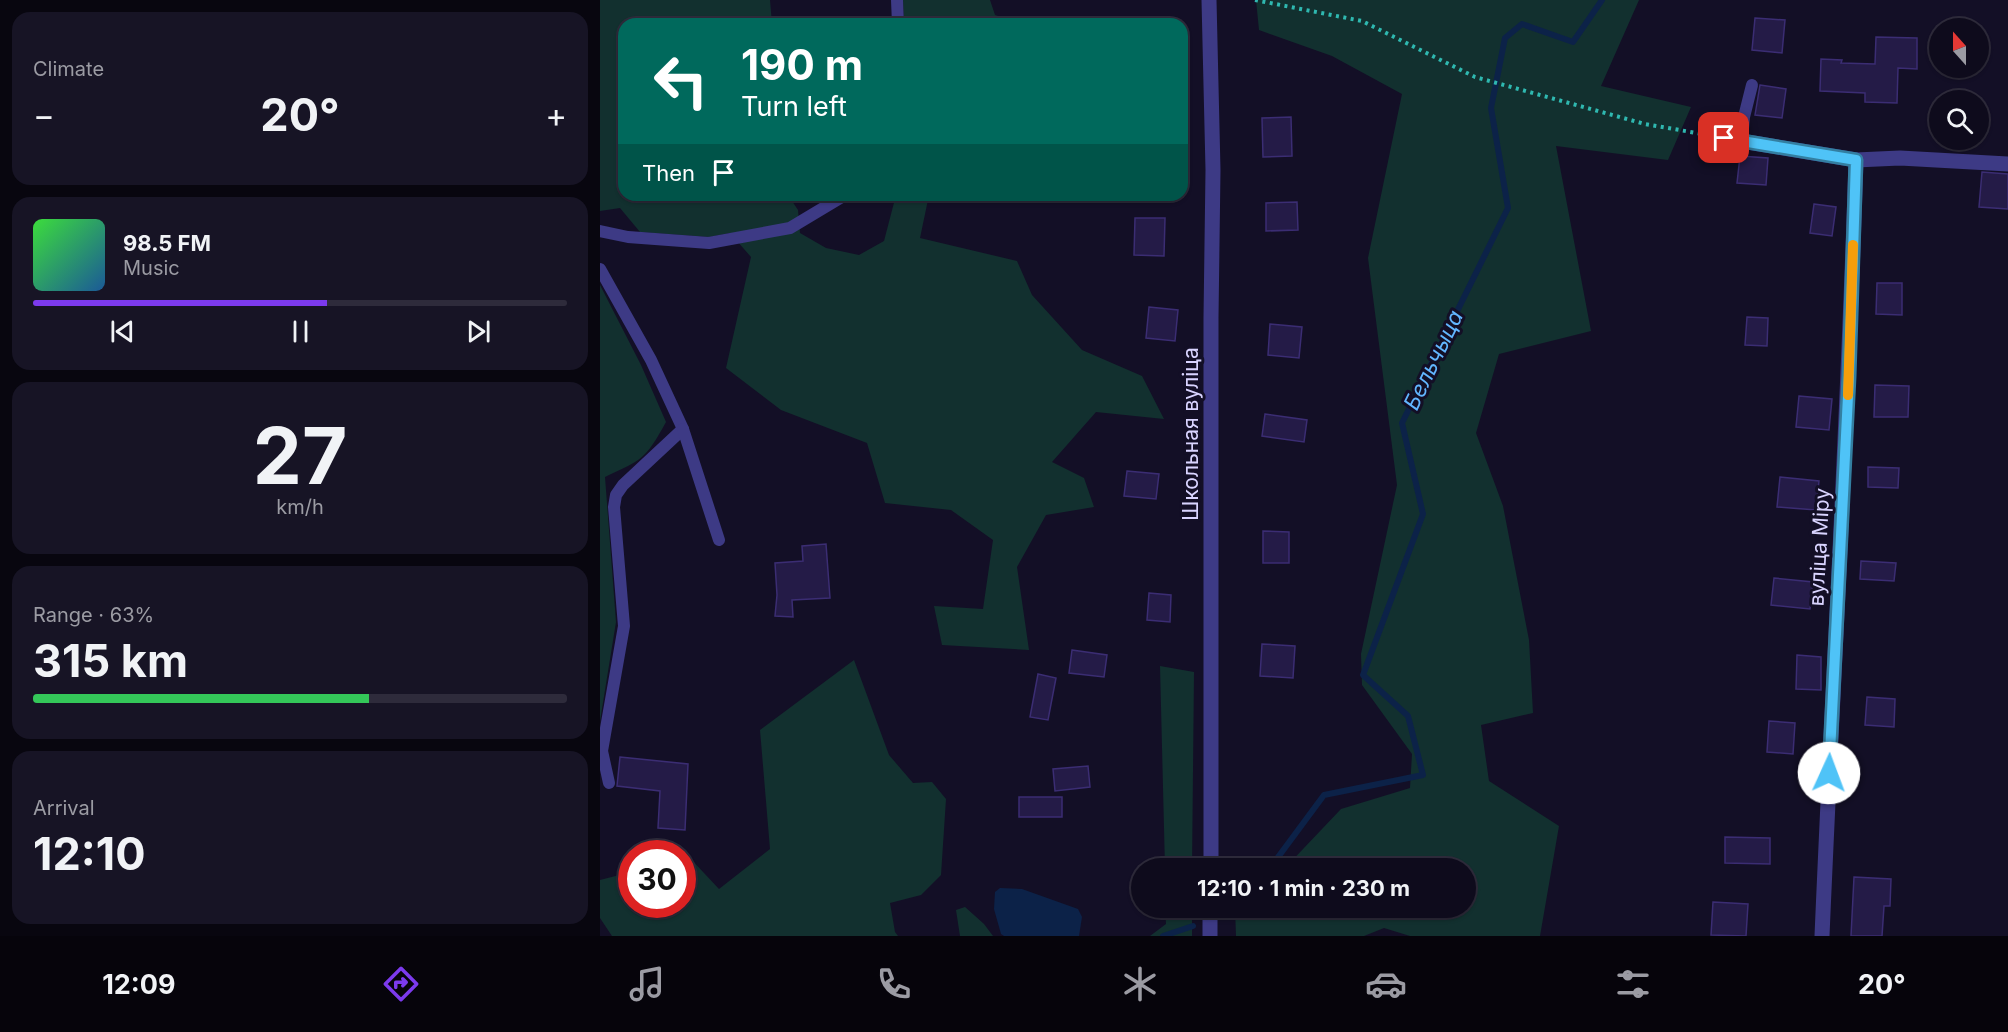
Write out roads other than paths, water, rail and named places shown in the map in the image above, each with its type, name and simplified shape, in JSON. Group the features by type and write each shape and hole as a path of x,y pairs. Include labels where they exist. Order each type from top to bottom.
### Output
{"street":[{"name":"Школьная вуліца","path":"1209,0 1213,170 1211,858"},
{"path":"1724,138 1856,160 1900,159 2008,164"},
{"name":"вуліца Міру","path":"1822,936 1849,376 1856,160"},
{"path":"1210,918 1210,936"}],"lane":[{"path":"897,0 898,18"},
{"path":"1742,141 1744,117 1752,85"},
{"path":"600,231 628,237 710,243 790,228 835,201"},
{"path":"600,269 651,360 683,429 719,540"},
{"path":"609,783 602,751 624,626 615,501 623,485 683,429"}],"water":[{"path":"1000,888 1022,889 1078,909 1082,917 1079,936 1004,936 1001,934 994,909 995,892"}],"waterway":[{"name":"Бельчыца","path":"1277,858 1324,795 1423,775 1408,716 1363,675 1423,514 1402,423 1508,208 1491,108 1505,38 1522,24 1573,42 1602,0"},
{"name":"Бельчыца","path":"1163,936 1193,926"}]}
